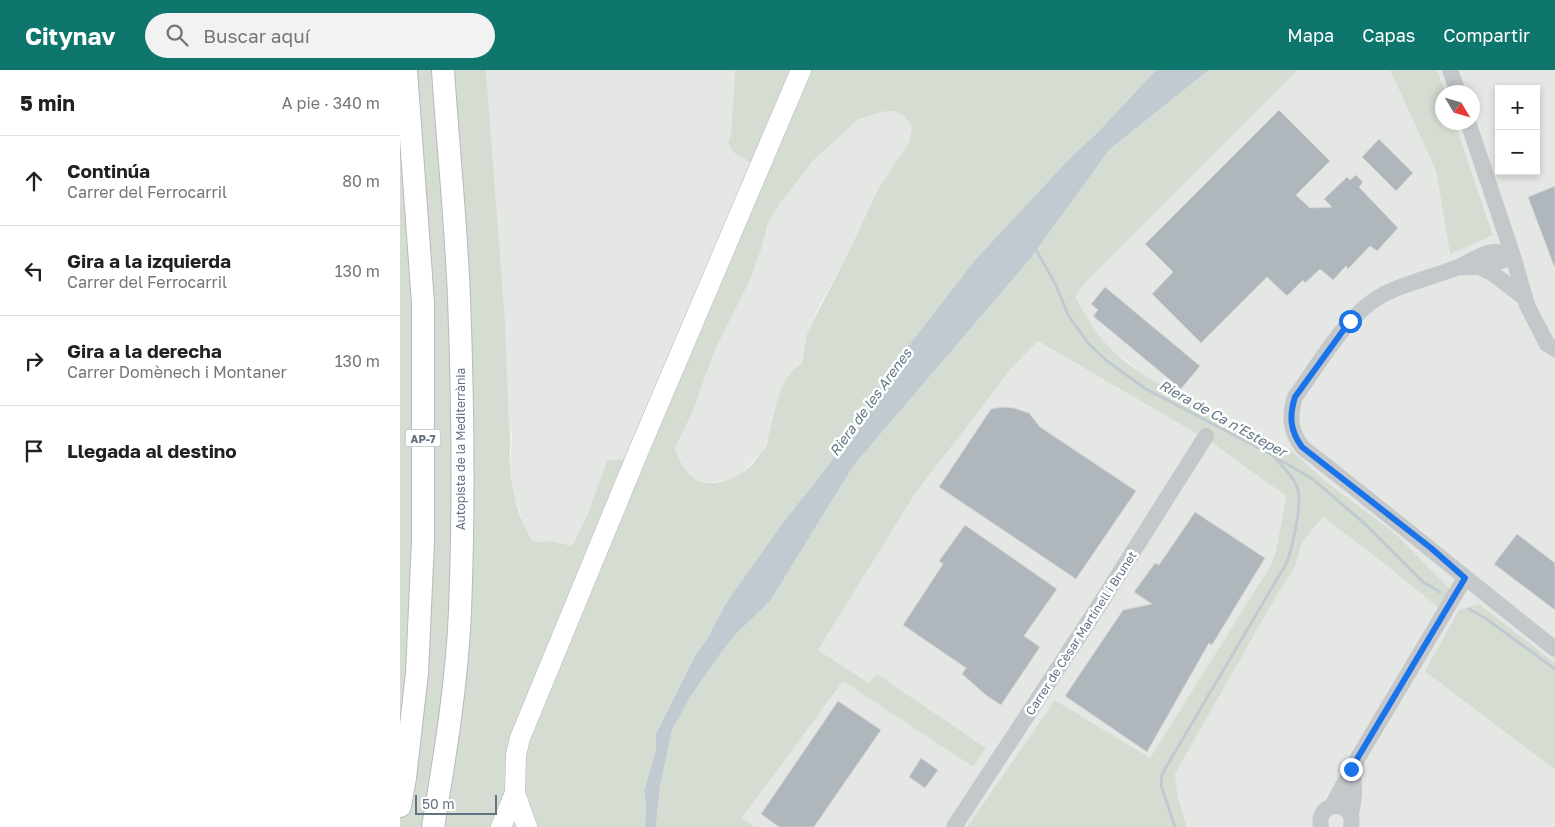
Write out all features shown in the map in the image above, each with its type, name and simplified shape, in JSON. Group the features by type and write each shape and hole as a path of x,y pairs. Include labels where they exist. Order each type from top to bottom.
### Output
{"highway":[{"name":"AP-7","path":"400,806 418,673 423,541 422,303 406,70"},
{"name":"Autopista de la Mediterrània","path":"433,827 448,731 460,612 462,435 459,298 443,70"}],"main road":[{"path":"501,827 515,793 516,756 530,713 801,70"},
{"path":"515,793 527,827"}],"street":[{"path":"1450,70 1455,85"},
{"path":"1471,130 1513,256 1525,298 1547,344 1555,349"},
{"path":"1480,262 1497,239 1502,225"},
{"path":"1513,256 1499,262 1480,262 1458,267 1384,294 1365,306 1350,321 1295,397 1290,419 1296,439 1302,447 1431,548 1465,578 1555,649"},
{"path":"1480,262 1525,298"},
{"name":"Carrer de Cèsar Martinell i Brunet","path":"954,827 1116,580 1206,436"},
{"path":"1332,806 1351,769 1465,578"},
{"path":"1351,769 1355,781 1353,822"},
{"path":"1321,827 1321,816 1327,808 1332,806 1343,807 1353,822"}],"shaded area":[{"path":"400,70 486,70 505,319 512,485 520,514 533,542 552,541 572,546 589,511 607,461 630,458 755,165 734,153 728,143 731,133 735,70 1156,70 1097,133 1068,160 975,260 892,367 827,467 782,524 726,603 707,639 696,654 656,734 656,749 644,791 646,804 645,827 400,827","holes":["894,111 904,116 912,126 909,142 878,189 807,333 802,363 787,377 779,395 767,445 753,463 739,475 713,483 698,481 684,468 675,448 692,413 715,350 749,282 768,224 780,203 813,161 857,120 881,112"]},
{"path":"486,70 735,70 731,133 728,143 734,153 756,165 630,459 589,511 572,546 552,541 533,542 525,528 513,493 510,465 512,435 509,423 505,319"},
{"path":"1209,70 1298,70 1085,283 1076,296 1086,316 1099,335 1129,365 1211,416 1283,457 1289,448 1325,481 1395,533 1450,589 1439,608 1323,517 1302,543 1295,567 1277,595 1175,774 1178,798 1187,827 967,827 1055,700 1150,758 1271,565 1276,551 1286,496 1214,444 1038,341 1011,369 915,494 818,650 869,683 877,674 986,748 973,767 843,681 742,818 755,827 656,827 660,787 672,730 691,696 720,654 735,635 770,601 854,465 1031,258 1109,150"},
{"path":"1298,70 1390,70 1436,171 1450,254 1493,234 1457,130 1480,130 1480,85 1442,85 1437,70 1555,70 1555,663 1478,604 1515,738 1555,770 1555,827 1187,827 1178,798 1175,774 1277,595 1295,567 1302,543 1323,517 1371,553 1450,589 1395,533 1325,481 1290,449 1283,457 1225,425 1139,371 1109,348 1090,324 1076,295 1085,283"},
{"path":"1390,70 1437,70 1442,85 1435,85 1435,130 1457,130 1493,235 1450,254 1436,171"},
{"path":"894,111 904,116 912,126 909,142 878,189 851,247 820,305 807,333 802,363 793,370 778,400 767,445 742,474 731,480 705,483 694,480 686,471 675,448 692,413 715,350 749,282 768,224 780,203 803,172 838,136 857,120 881,112"},
{"path":"1038,341 1214,444 1286,495 1276,551 1271,565 1150,759 1055,700 967,827 755,827 742,818 843,680 973,767 986,748 877,675 869,683 818,650 915,494 1011,369"},
{"path":"1479,604 1555,663 1555,770 1425,671 1459,610"}],"water":[{"name":"Riera de les Arenes","path":"1156,70 1209,70 1109,150 1031,258 854,465 770,601 735,635 691,696 672,730 660,787 656,827 645,827 646,804 644,791 656,749 656,734 696,654 707,639 726,603 782,524 827,467 892,367 975,260 1068,160 1097,133"}],"building":[{"path":"1279,110 1330,161 1296,195 1310,208 1332,207 1324,199 1347,177 1350,180 1356,175 1363,182 1359,187 1398,228 1377,251 1370,246 1348,269 1346,266 1333,280 1320,269 1305,283 1303,280 1287,296 1267,277 1201,343 1152,294 1173,272 1145,244"},
{"path":"1379,139 1413,173 1396,191 1362,157"},
{"path":"1555,186 1555,266 1554,266 1528,197"},
{"path":"1105,287 1200,366 1181,389 1093,316 1098,310 1091,304"},
{"path":"1002,407 1014,408 1029,413 1040,427 1136,491 1076,579 939,487 991,409"},
{"path":"1195,512 1265,558 1212,645 1209,643 1147,752 1065,696 1123,610 1152,604 1134,592 1155,563 1159,565"},
{"path":"965,525 1057,589 1024,636 1040,647 1001,705 987,696 962,674 966,668 903,625 943,564 939,561"},
{"path":"1517,534 1555,563 1555,610 1494,564"},
{"path":"838,701 881,730 814,827 779,827 761,814"},
{"path":"921,758 938,770 925,788 909,777"}],"waterway":[{"name":"Riera de Ca n'Esteper","path":"1035,248 1056,285 1068,315 1088,343 1107,361 1146,389 1272,455 1314,480 1366,525 1423,582 1440,592"},
{"path":"1175,827 1161,785 1162,774 1286,564 1291,549 1298,516 1298,490 1292,477 1275,458"},
{"name":"Riera de Ca n'Esteper","path":"1469,609 1485,618 1555,669"}],"route":[{"path":"1350,321 1295,397 1290,419 1296,439 1302,447 1431,548 1465,578 1351,769"}]}
